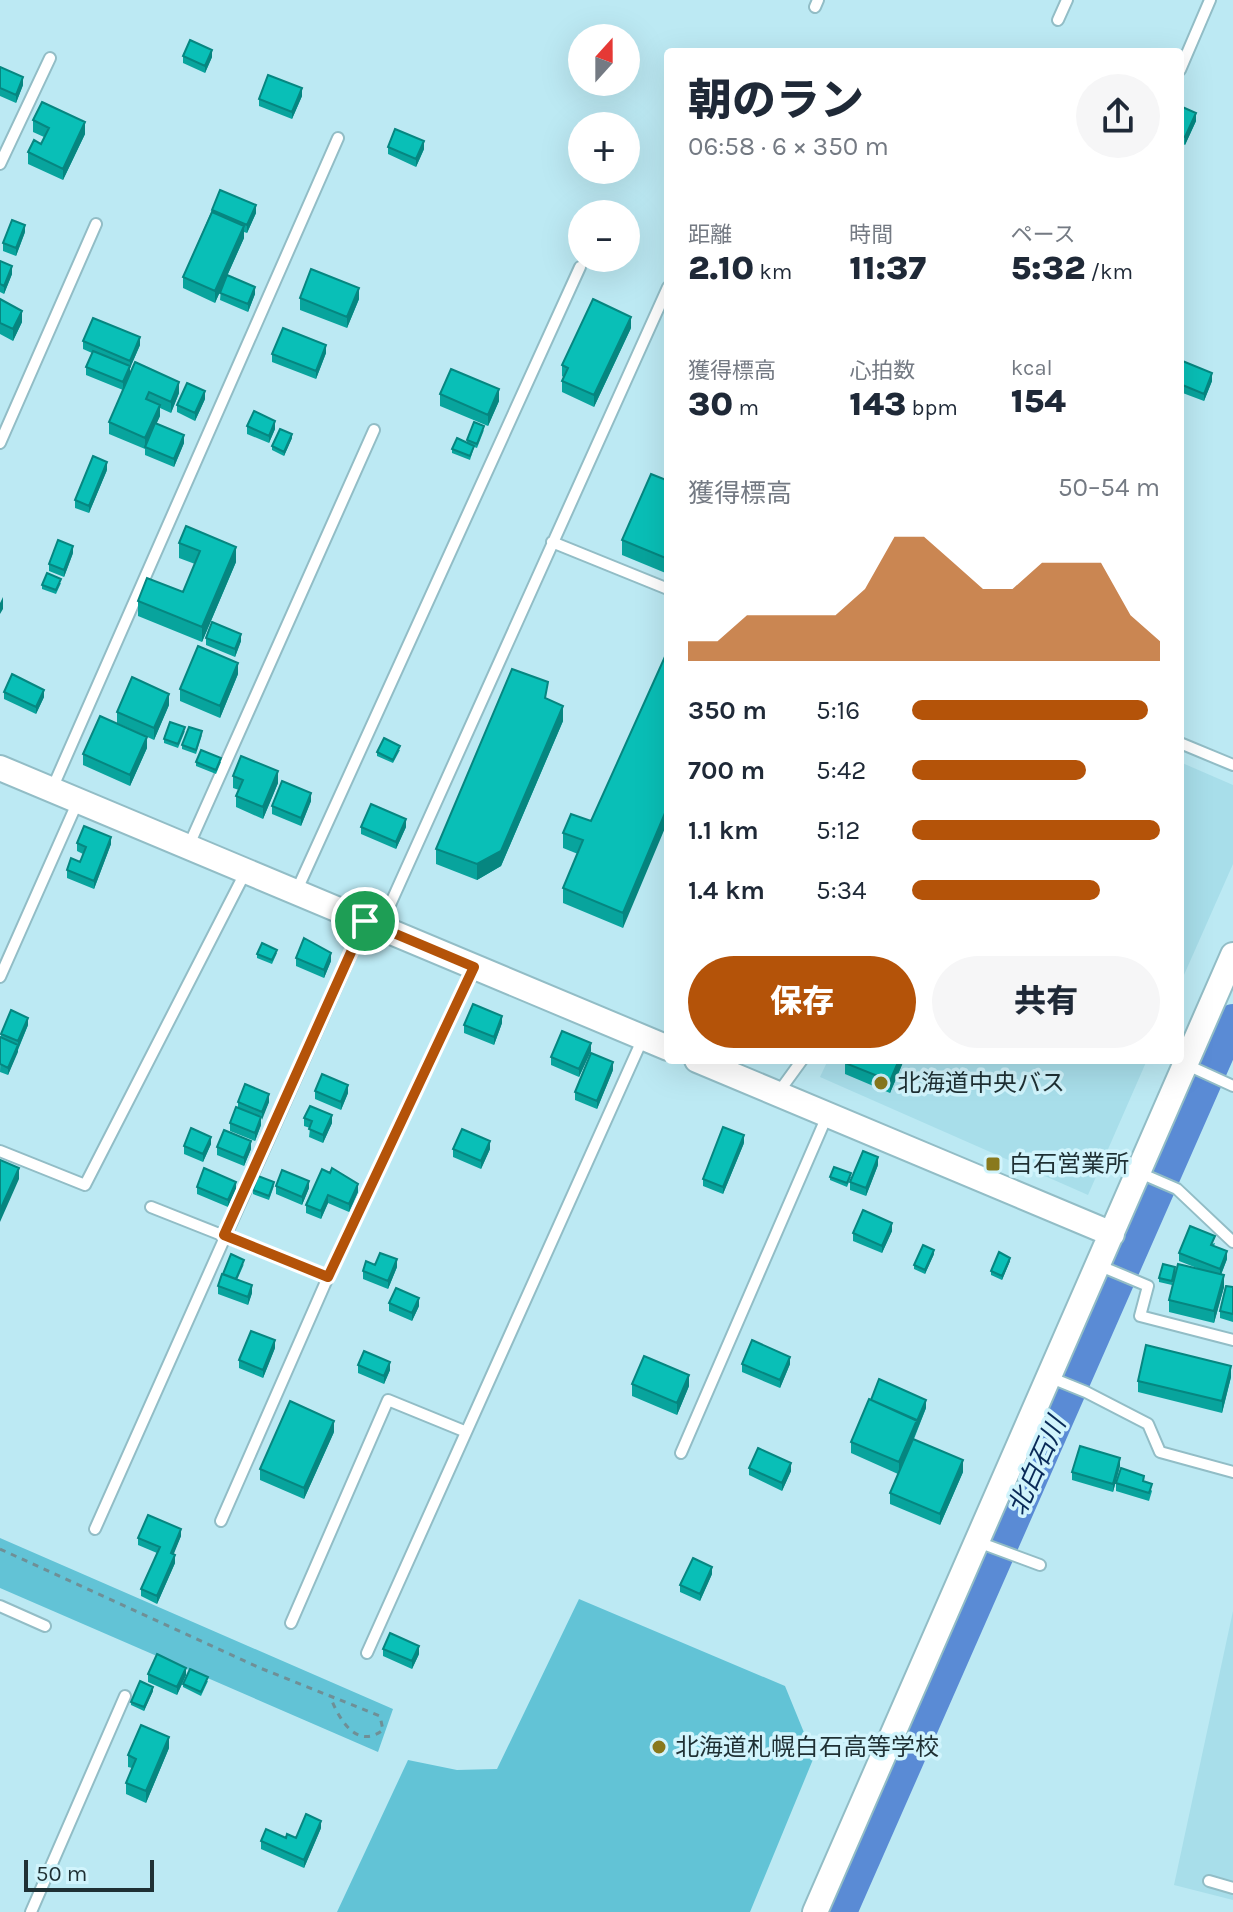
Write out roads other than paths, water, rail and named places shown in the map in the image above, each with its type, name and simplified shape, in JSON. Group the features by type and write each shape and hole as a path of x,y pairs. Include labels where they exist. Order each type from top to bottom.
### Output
{"street":[{"path":"0,768 664,1046"},
{"path":"815,1912 983,1544 1104,1267 1112,1234 1143,1175 1191,1067 1233,955"},
{"path":"707,1064 1112,1234"}],"lane":[{"path":"1058,20 1067,0"},
{"path":"1184,61 1210,0"},
{"path":"0,164 50,58"},
{"path":"52,789 338,138"},
{"path":"0,443 96,224"},
{"path":"296,892 578,272"},
{"path":"95,1529 224,1235 552,542 664,296"},
{"path":"188,847 374,430"},
{"path":"552,542 664,587"},
{"path":"1184,745 1233,765"},
{"path":"0,977 78,801"},
{"path":"0,1151 85,1185 246,871"},
{"path":"221,1521 328,1277 474,967"},
{"path":"367,1653 643,1038"},
{"path":"778,1093 799,1064"},
{"path":"1191,1067 1228,1084"},
{"path":"681,1453 827,1114"},
{"path":"1143,1175 1177,1189 1233,1242"},
{"path":"151,1207 328,1277"},
{"path":"1104,1267 1148,1286 1140,1316 1233,1340"},
{"path":"1054,1379 1148,1424 1160,1452 1233,1472"},
{"path":"291,1623 388,1400 464,1431"},
{"path":"983,1544 1015,1559 1040,1565"},
{"path":"0,1606 45,1626"},
{"path":"31,1912 125,1696"},
{"path":"1209,1881 1233,1888"}],"waterway":[{"name":"北白石川","path":"841,1912 1233,1020"}],"place":[{"name":"北海道中央バス","path":"881,1083"},
{"name":"白石営業所","path":"993,1164"},
{"name":"北海道札幌白石高等学校","path":"659,1747"}]}
